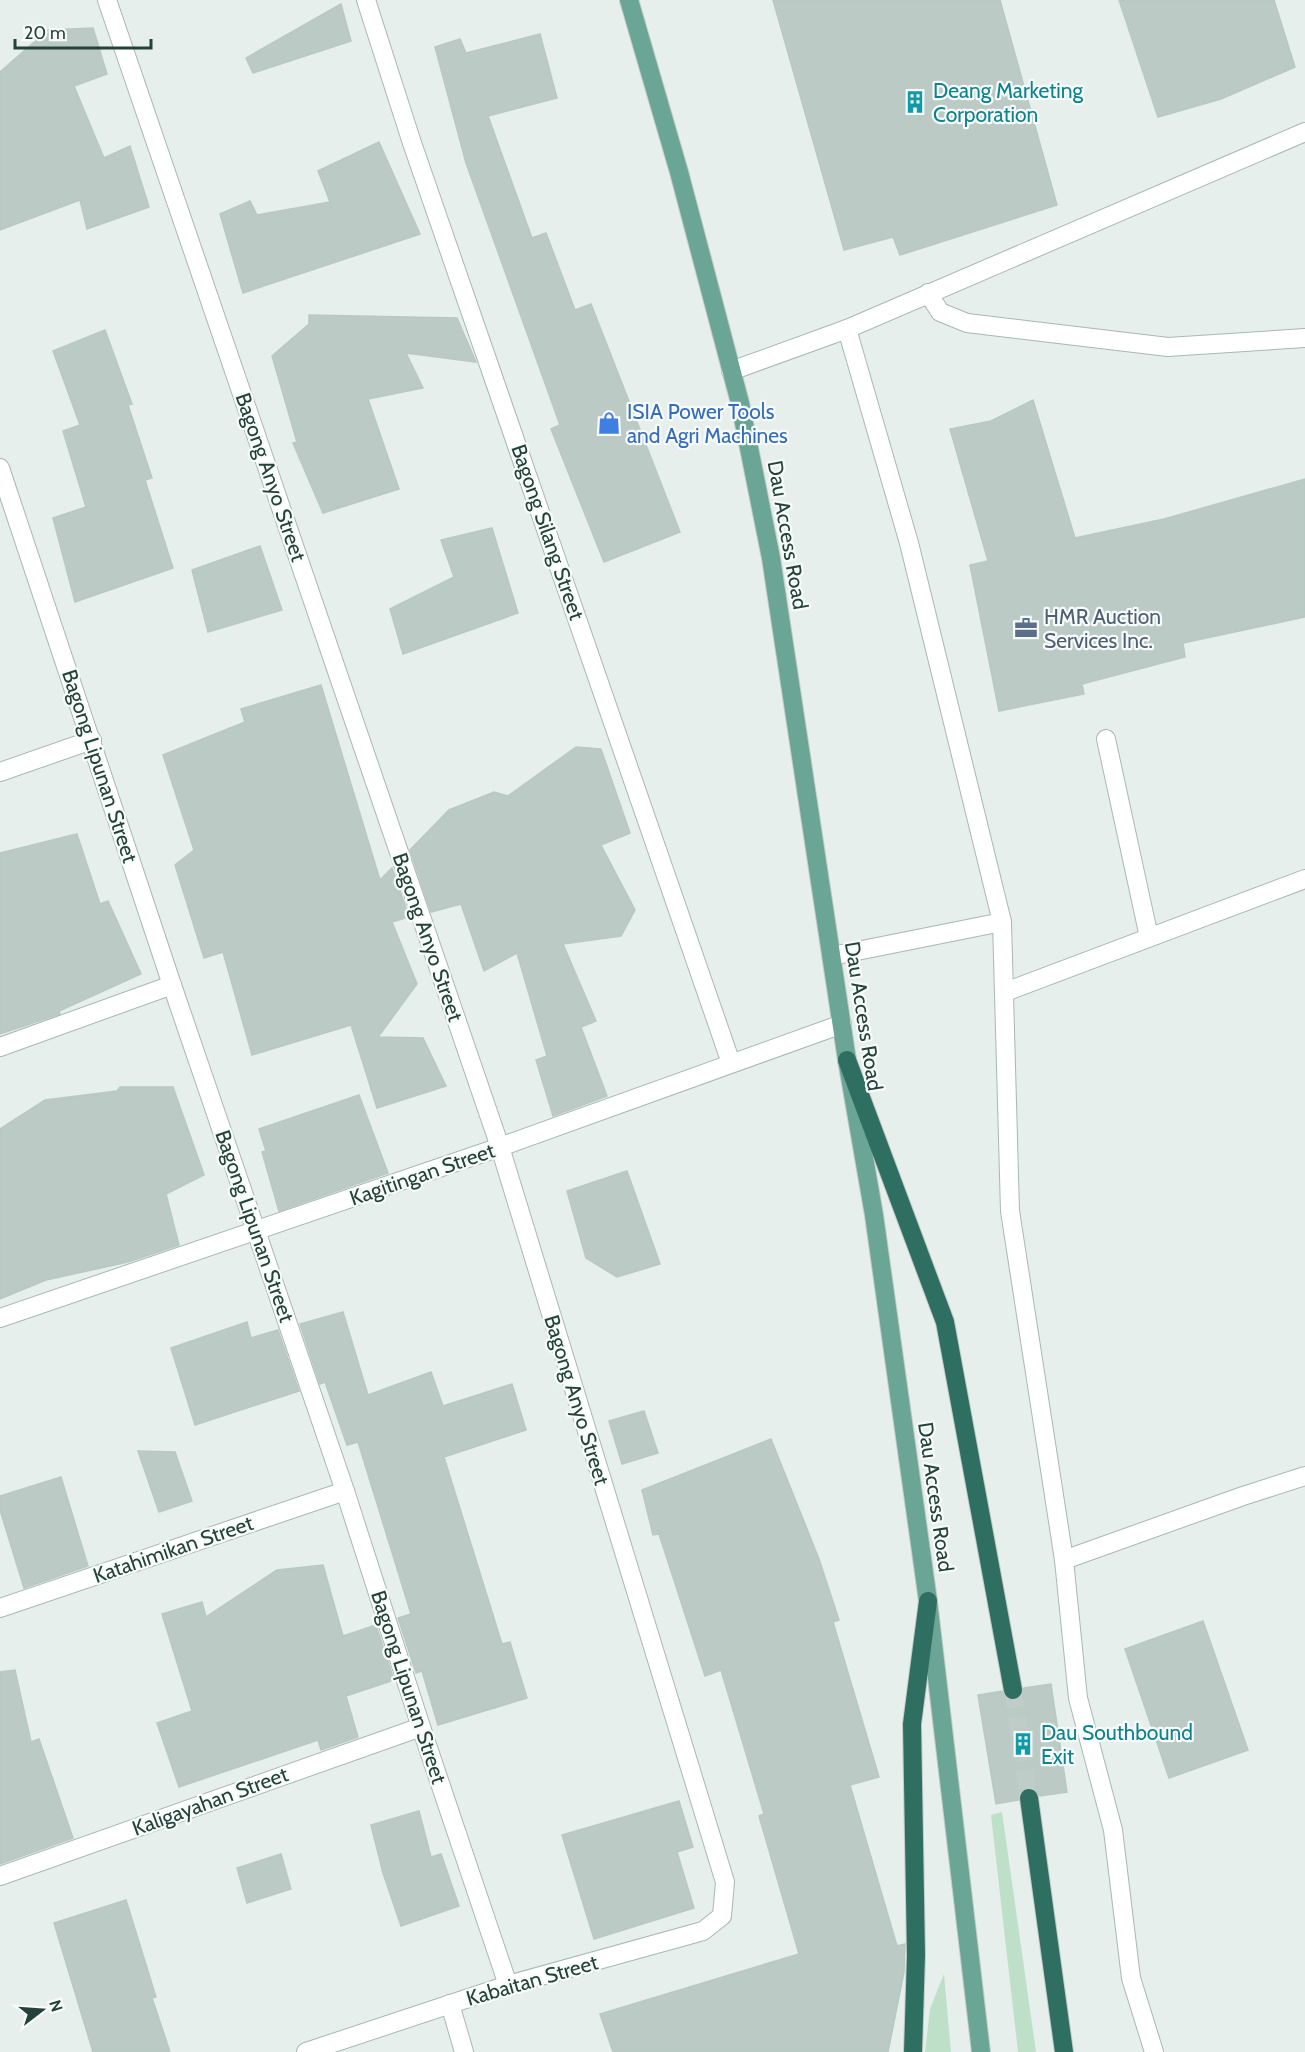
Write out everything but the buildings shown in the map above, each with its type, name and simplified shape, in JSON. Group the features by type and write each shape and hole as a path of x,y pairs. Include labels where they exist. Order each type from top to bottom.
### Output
{"highway":[{"path":"848,1060 945,1322 1013,1689"},
{"path":"913,2052 916,1954 912,1724 928,1601"},
{"path":"1029,1798 1064,2052"}],"main road":[{"name":"Dau Access Road","path":"629,0 679,172 731,371 748,439 769,548 842,1024 874,1215 928,1601 981,2052"}],"street":[{"name":"Bagong Anyo Street","path":"107,0 500,1147 725,1882"},
{"name":"Bagong Silang Street","path":"366,0 416,155 731,1063"},
{"path":"731,371 847,329 1305,132"},
{"path":"928,293 940,312 967,323 1168,347 1305,338"},
{"path":"847,329 909,543 1002,922 1010,1211 1064,1560 1078,1698 1113,1830 1131,1978 1154,2052"},
{"name":"Bagong Lipunan Street","path":"0,468 5,500 92,740 172,985 345,1491 508,1985"},
{"path":"1106,739 1149,938"},
{"path":"0,772 92,740"},
{"path":"1005,992 1305,879"},
{"path":"832,956 1002,922"},
{"path":"0,1047 172,985"},
{"name":"Kagitingan Street","path":"0,1318 500,1147 842,1024"},
{"path":"1064,1560 1305,1476"},
{"name":"Katahimikan Street","path":"0,1608 345,1491"},
{"name":"Kaligayahan Street","path":"0,1876 421,1726"},
{"name":"Kabaitan Street","path":"306,2052 508,1985 703,1931 722,1916 725,1882"},
{"path":"450,2004 464,2052"}],"green space":[{"path":"1002,1812 1036,2052 1018,2052 991,1815"},
{"path":"944,1974 951,2052 925,2052 930,2009"}],"tunnel":[{"path":"1013,1690 1029,1798"}],"place":[{"name":"Deang Marketing Corporation","path":"915,102"},
{"name":"ISIA Power Tools and Agri Machines","path":"609,423"},
{"name":"HMR Auction Services Inc.","path":"1026,628"},
{"name":"Dau Southbound Exit","path":"1023,1744"}]}
